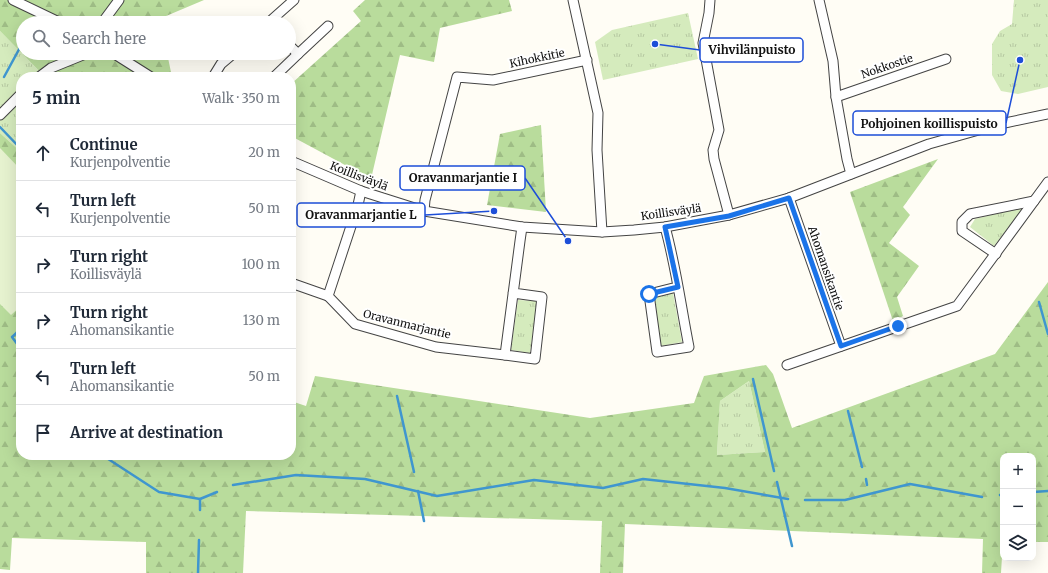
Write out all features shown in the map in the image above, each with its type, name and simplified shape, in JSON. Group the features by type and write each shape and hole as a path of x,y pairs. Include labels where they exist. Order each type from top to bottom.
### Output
{"street":[{"path":"13,0 48,16"},
{"path":"107,16 119,0"},
{"path":"276,16 294,0"},
{"path":"573,0 598,113 596,150 602,232"},
{"path":"710,0 709,14 703,43 719,130 713,150 714,159 729,216"},
{"path":"819,0 833,60 836,97 851,174"},
{"path":"298,54 328,26"},
{"name":"Nokkostie","path":"836,97 946,59"},
{"path":"46,72 51,68 71,60"},
{"path":"124,60 143,72"},
{"path":"216,72 226,60"},
{"path":"279,72 292,60"},
{"name":"Kihokkitie","path":"424,211 425,200 457,77 493,80 587,60"},
{"path":"0,115 16,99"},
{"name":"Koillisväylä","path":"296,163 361,192 424,211 522,227 602,232 665,227 729,216 789,198 929,144 1000,124 1048,114"},
{"path":"786,365 957,306 1048,182"},
{"path":"296,285 328,296 361,192"},
{"name":"Ahomansikantie","path":"789,198 841,346"},
{"path":"996,254 962,231 962,222 970,214 1034,200"},
{"path":"505,355 522,227"},
{"path":"665,227 678,287 689,347 657,352 649,294 678,287"},
{"name":"Oravanmarjantie","path":"328,296 354,324 436,347 535,359 542,297 513,293"}],"green space":[{"path":"0,0 204,0 166,16 16,16 16,47 0,31"},
{"path":"365,0 509,0 512,11 440,28 434,62 400,55 371,179 296,139 296,80 361,21 353,11"},
{"path":"1014,0 1048,0 1048,87 1018,94 1001,91 992,75 992,44 1000,31 1012,24"},
{"path":"688,13 698,59 603,80 595,42 612,30"},
{"path":"0,31 16,47 16,60 28,60 40,72 16,72 16,147 0,133"},
{"path":"28,60 168,60 171,72 40,72"},
{"path":"541,125 546,212 487,205 500,134"},
{"path":"0,133 16,147 16,183 0,166"},
{"path":"0,148 16,165 16,310 11,315 0,304"},
{"path":"938,159 903,207 910,215 889,243 919,266 897,297 903,316 893,321 850,192"},
{"path":"1024,207 994,246 970,227 975,219"},
{"path":"1048,282 1048,542 1036,542 1036,453 1000,453 1001,573 982,573 983,539 625,524 623,573 600,573 602,521 246,511 243,573 146,573 146,542 12,538 10,570 0,569 0,289 16,296 16,460 296,460 296,403 306,406 315,376 590,418 694,403 704,376 766,365 773,374 792,428 995,354","holes":["749,381 765,452 717,455 720,401"]},
{"path":"673,293 682,342 661,346 654,297"},
{"path":"518,300 537,301 530,353 511,350"},
{"path":"749,381 765,452 717,455 720,401"}],"waterway":[{"path":"4,77 16,55"},
{"path":"0,127 16,144"},
{"path":"1039,302 1048,334"},
{"path":"16,333 12,337 16,342"},
{"path":"753,379 774,471"},
{"path":"397,396 414,472"},
{"path":"848,411 862,467"},
{"path":"110,460 159,492 200,499 217,492"},
{"path":"233,485 296,475 365,479 437,496 534,480 603,488 643,479 725,488 788,499"},
{"path":"866,479 867,485"},
{"path":"777,482 792,546"},
{"path":"805,500 845,500 910,484 982,497"},
{"path":"418,491 424,521"},
{"path":"1036,492 1048,491"},
{"path":"200,499 200,510"},
{"path":"198,573 199,540"}],"place":[{"name":"Vihvilänpuisto","path":"655,44"},
{"name":"Pohjoinen koillispuisto","path":"1020,60"},
{"name":"Oravanmarjantie L","path":"494,211"},
{"name":"Oravanmarjantie I","path":"568,241"}],"route":[{"path":"649,294 678,287 665,227 729,216 789,198 841,346 898,326"}]}
